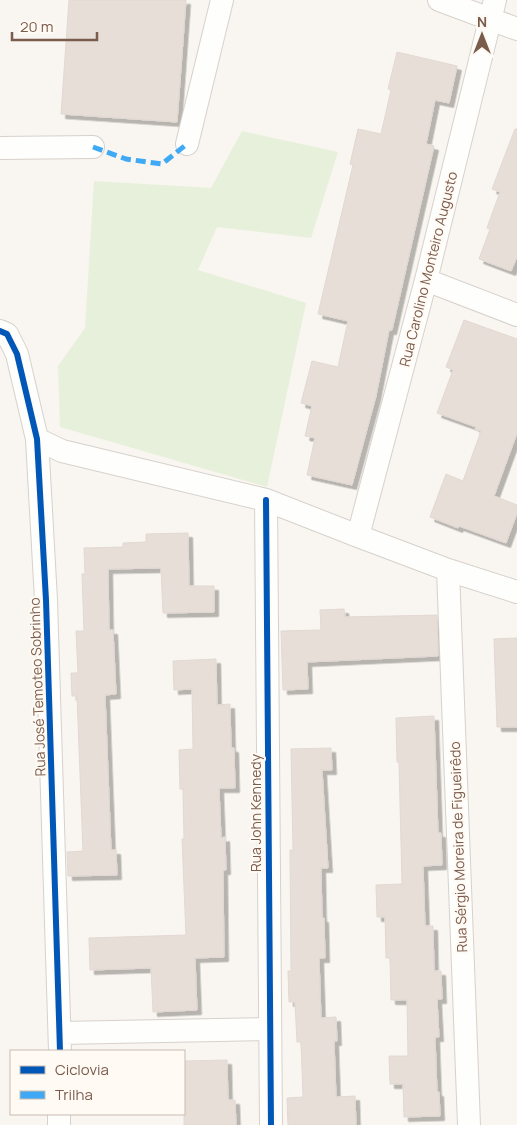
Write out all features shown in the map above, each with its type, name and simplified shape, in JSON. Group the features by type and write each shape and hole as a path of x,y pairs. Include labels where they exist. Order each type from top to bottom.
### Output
{"street":[{"path":"187,144 222,0"},
{"path":"439,0 492,9 517,29"},
{"name":"Rua Carolino Monteiro Augusto","path":"358,536 426,280 492,9"},
{"path":"0,148 93,147"},
{"path":"426,280 517,315"},
{"name":"Rua José Temoteo Sobrinho","path":"0,331 7,334 17,354 37,439 46,600 60,1042"},
{"path":"37,439 62,451 266,500 448,570 517,592"},
{"name":"Rua John Kennedy","path":"266,500 271,1125"},
{"name":"Rua Sérgio Moreira de Figueirêdo","path":"448,570 469,1125"},
{"path":"60,1042 269,1029"}],"green space":[{"path":"242,131 338,152 311,238 217,227 198,270 306,303 267,487 60,427 58,366 85,328 94,181 211,188"}],"building":[{"path":"69,0 186,0 177,122 61,114"},
{"path":"397,52 457,66 449,103 435,100 426,144 434,146 392,330 389,330 376,396 352,485 307,475 315,438 305,436 312,406 301,403 312,361 338,367 348,321 318,314 353,165 350,164 358,129 381,134 391,90 388,89"},
{"path":"515,129 517,129 517,257 511,271 479,259 490,229 487,228 500,192 492,189"},
{"path":"464,320 517,339 517,433 494,496 517,505 517,513 506,543 430,517 446,474 463,481 481,431 475,429 476,427 437,413 453,370 446,367"},
{"path":"188,533 189,586 214,586 214,612 163,613 161,568 108,569 109,630 113,630 116,694 105,695 111,850 116,850 117,875 68,876 67,852 83,851 77,696 72,696 71,673 78,673 76,631 84,631 82,574 85,574 84,548 123,547 123,543 146,542 146,534"},
{"path":"344,609 345,617 437,615 438,656 307,662 308,689 283,690 281,631 321,630 320,610"},
{"path":"517,638 517,727 497,727 494,639"},
{"path":"216,659 217,705 230,704 231,748 234,748 235,788 219,788 221,838 225,837 226,870 223,870 224,957 195,958 197,1010 153,1012 151,968 90,970 89,938 186,935 182,839 184,839 183,789 180,789 179,750 193,749 192,689 174,690 173,661"},
{"path":"434,716 438,833 441,833 442,865 423,866 425,926 433,926 434,971 441,971 442,999 437,999 439,1037 435,1037 440,1116 404,1117 403,1084 390,1084 389,1056 408,1056 407,1000 391,1000 390,958 386,958 385,917 377,917 376,885 402,884 396,718"},
{"path":"331,748 332,770 322,770 328,868 321,868 325,958 319,958 321,1018 336,1017 337,1041 334,1041 336,1097 355,1096 356,1125 288,1125 287,1098 303,1097 301,1042 297,1042 295,1002 289,1002 288,971 291,971 290,850 293,850 291,749"},
{"path":"227,1060 228,1100 235,1100 236,1125 184,1125 185,1061"}],"marked path":[{"path":"93,147 126,159 162,164 187,144"}],"cycle path":[{"path":"0,331 7,334 17,354 37,439 46,600 60,1050"},
{"path":"266,500 271,1125"}]}
